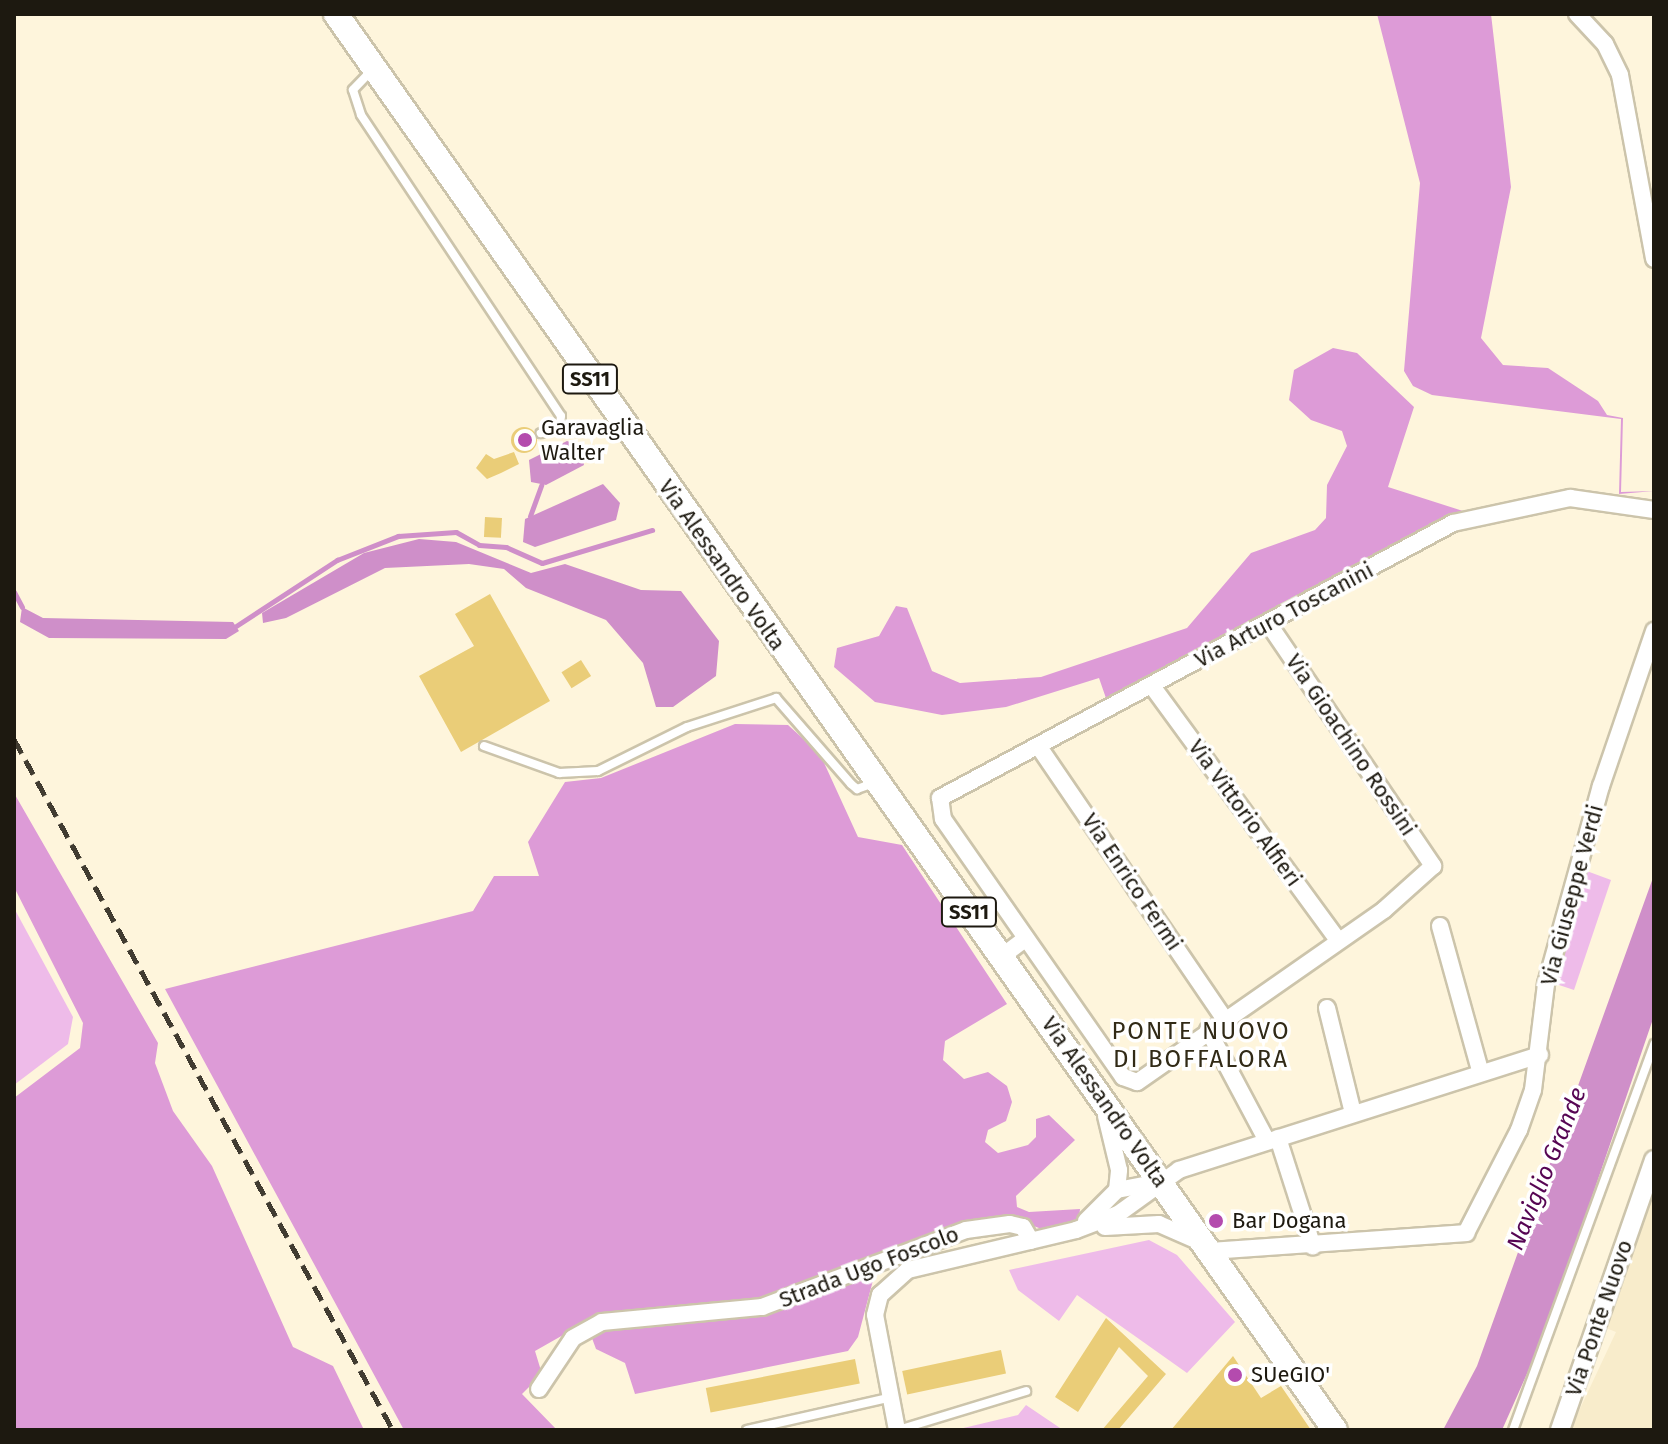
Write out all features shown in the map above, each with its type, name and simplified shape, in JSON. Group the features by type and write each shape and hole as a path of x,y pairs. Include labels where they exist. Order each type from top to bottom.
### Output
{"main road":[{"name":"Via Alessandro Volta","path":"336,14 1210,1250"},
{"name":"SS11","path":"1210,1250 1335,1430"}],"street":[{"path":"1577,14 1605,44 1620,75 1654,259"},
{"name":"Via Arturo Toscanini","path":"937,805 949,792 1039,747 1453,523 1570,498 1654,510"},
{"name":"Via Gioachino Rossini","path":"1268,623 1433,866 1338,940"},
{"name":"Via Giuseppe Verdi","path":"1210,1250 1313,1247 1466,1233 1519,1130 1540,1055 1546,984 1601,786 1654,631"},
{"name":"Via Vittorio Alfieri","path":"1152,686 1338,940"},
{"name":"Via Enrico Fermi","path":"1039,747 1224,1018"},
{"name":"Via Alessandro Volta","path":"937,805 1123,1077 1137,1082 1208,1030"},
{"path":"1440,926 1480,1070"},
{"path":"1001,957 1026,938"},
{"path":"1313,1247 1273,1140 1208,1030 1338,940"},
{"path":"1327,1008 1353,1113"},
{"path":"897,1430 888,1398 875,1315 889,1282 908,1270 1076,1230 1118,1214 1179,1170 1480,1070 1540,1055"},
{"path":"1090,1081 1116,1150 1117,1190"},
{"name":"Via Ponte Nuovo","path":"1560,1430 1654,1160"},
{"path":"1076,1230 1117,1190 1161,1182"},
{"name":"Strada Ugo Foscolo","path":"539,1389 573,1338 602,1322 762,1307 966,1230 1010,1224 1023,1227 1031,1241"},
{"path":"1076,1230 1159,1224 1210,1250"}],"lane":[{"path":"373,69 353,90 361,115 561,416 560,425 541,433"},
{"path":"484,746 559,773 598,771 699,722 776,698 857,789 876,781"},
{"path":"1512,1430 1654,1044"},
{"path":"897,1430 1026,1391"},
{"path":"747,1430 888,1398"}],"shaded area":[{"path":"1377,14 1491,14 1511,187 1481,338 1503,365 1548,368 1598,401 1607,415 1623,418 1621,492 1654,491 1619,494 1621,419 1432,395 1413,386 1404,371 1420,183"},
{"path":"1333,348 1357,353 1414,407 1388,487 1463,511 1108,704 1099,678 1006,707 942,715 875,702 834,667 837,648 879,636 896,606 907,608 932,671 960,683 1041,677 1187,628 1251,553 1315,530 1326,518 1327,485 1347,446 1342,431 1311,420 1289,400 1294,370"},
{"path":"567,441 579,445 584,465 546,485 531,482 529,460"},
{"path":"603,484 620,503 616,520 535,547 523,542 525,519"},
{"path":"419,539 456,542 531,573 565,564 641,590 681,591 719,641 716,676 673,707 656,707 643,663 606,620 526,588 504,569 469,564 385,568 286,618 263,623 262,613 364,553"},
{"path":"22,607 43,618 233,622 239,631 226,639 49,638 20,622"},
{"path":"735,724 788,725 820,754 858,837 902,845 1007,1004 945,1041 943,1060 964,1079 988,1072 1007,1086 1012,1102 1006,1121 988,1130 985,1142 998,1153 1028,1145 1036,1137 1036,1119 1049,1115 1075,1140 1016,1196 1017,1207 1029,1212 1080,1209 1079,1218 1047,1231 1015,1219 876,1269 858,1337 848,1351 635,1394 625,1363 596,1349 586,1322 535,1351 542,1374 522,1394 557,1430 404,1430 165,989 473,911 494,876 539,876 528,842 565,782 601,778"},
{"path":"14,793 158,1043 155,1063 173,1111 212,1166 293,1347 333,1366 364,1430 14,1430 14,1098 80,1048 83,1023 14,887"},
{"path":"1584,870 1611,880 1574,990 1556,984 1562,939"},
{"path":"1654,875 1654,1016 1546,1331 1502,1430 1443,1430 1477,1366"},
{"path":"14,908 73,1017 68,1044 14,1085"},
{"path":"1654,1179 1654,1430 1570,1430 1616,1332 1606,1328"},
{"path":"1149,1240 1177,1255 1235,1322 1187,1373 1077,1295 1059,1321 1018,1290 1009,1270"},
{"path":"1026,1405 1063,1430 955,1430 1018,1415"}],"building":[{"path":"524,427 534,430 537,440 534,450 524,453 514,450 511,440 514,430"},
{"path":"514,452 519,464 487,479 476,468 486,454 494,459"},
{"path":"485,517 502,518 501,538 484,537"},
{"path":"490,594 550,701 461,752 419,676 474,646 455,614"},
{"path":"581,660 591,676 572,688 561,672"},
{"path":"1106,1318 1166,1374 1118,1430 1102,1430 1148,1376 1119,1347 1078,1412 1055,1397"},
{"path":"1001,1350 1006,1373 907,1394 902,1371"},
{"path":"1233,1356 1261,1398 1281,1386 1311,1430 1171,1430"},
{"path":"855,1359 860,1384 711,1413 706,1388"}],"waterway":[{"path":"530,516 541,485"},
{"path":"236,626 337,560 398,536 456,532 479,545 506,547 542,563 652,530"},
{"path":"14,592 22,607"}],"railway":[{"path":"14,739 393,1430"}],"place":[{"name":"Garavaglia Walter","path":"525,440"},
{"name":"Bar Dogana","path":"1216,1221"},
{"name":"SUeGIO'","path":"1235,1375"}],"district":[{"name":"PONTE NUOVO DI BOFFALORA","path":"1201,1046"}],"water label":[{"name":"Naviglio Grande","path":"1547,1169"}]}
